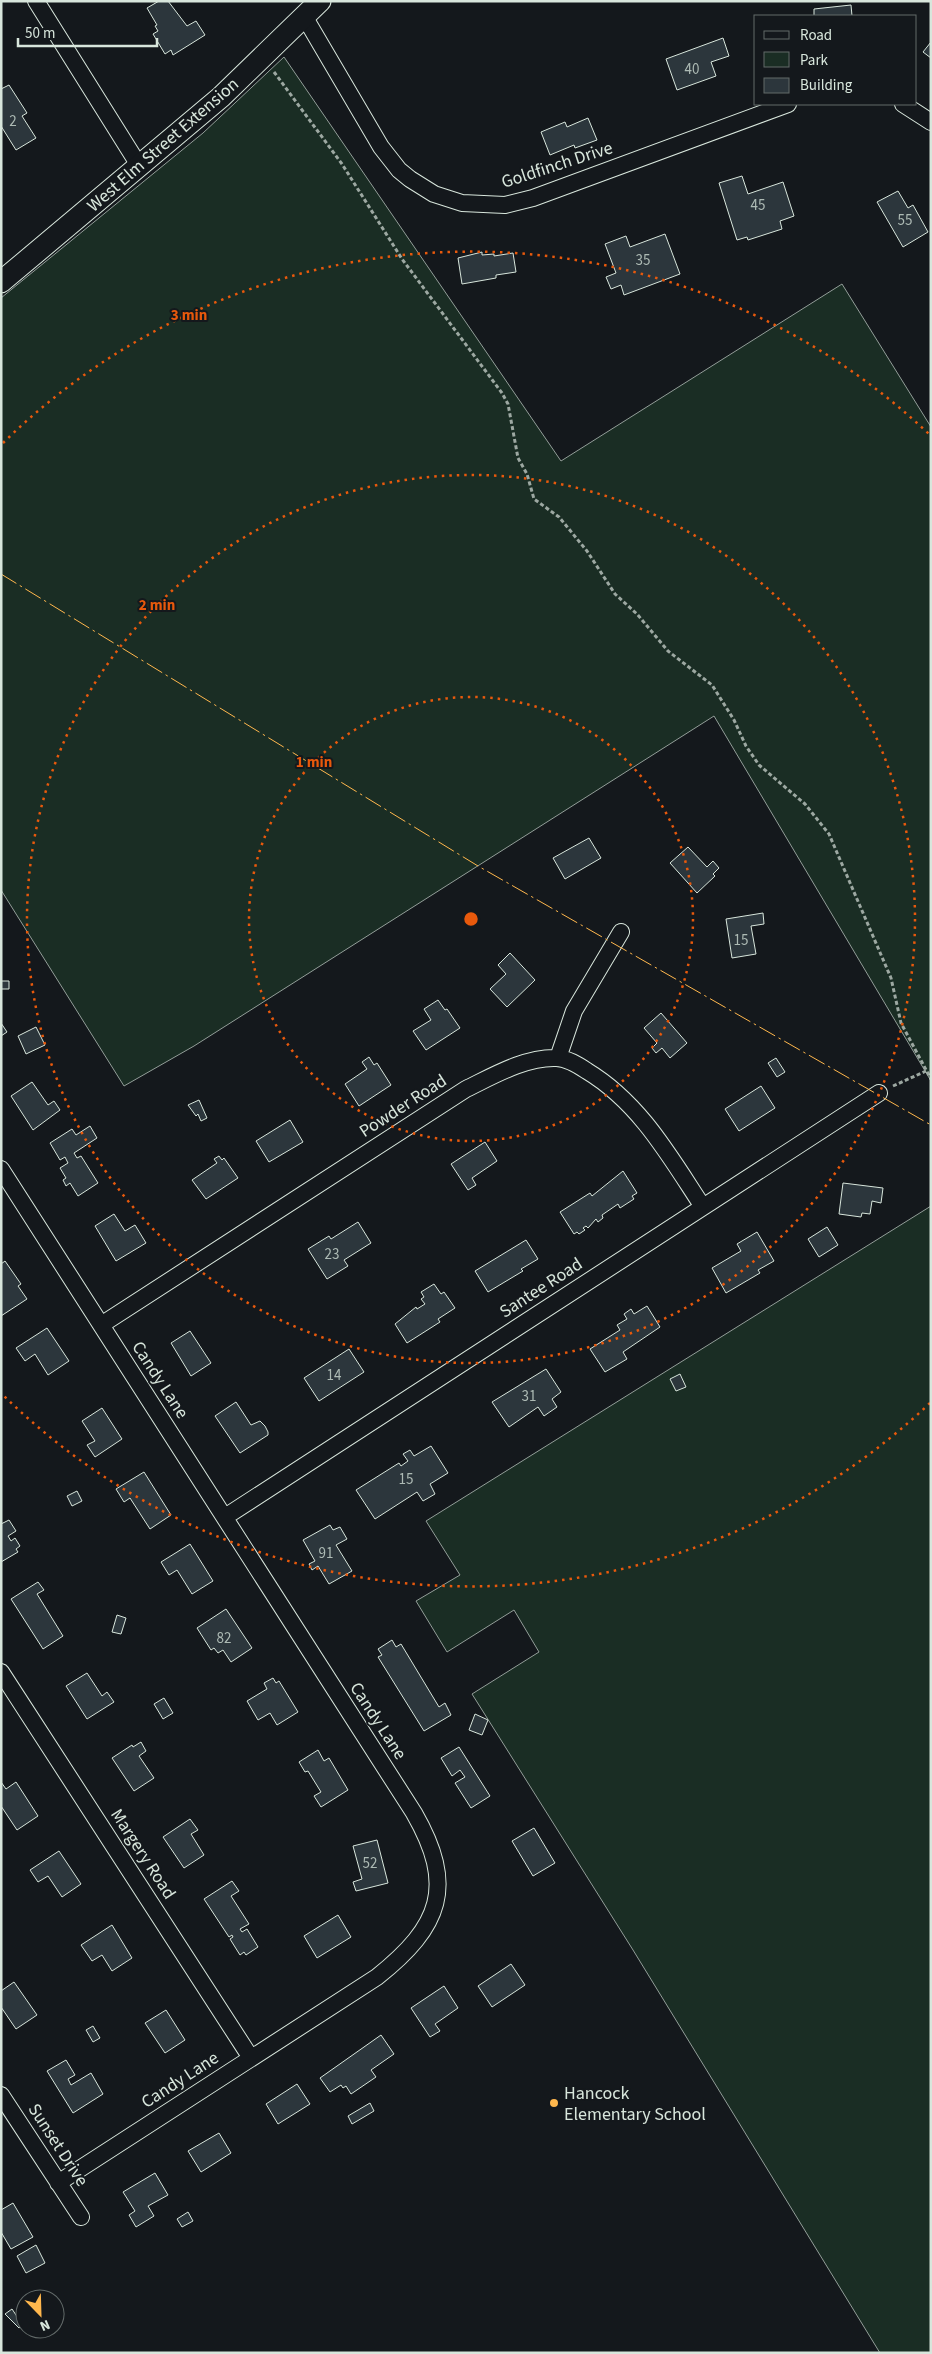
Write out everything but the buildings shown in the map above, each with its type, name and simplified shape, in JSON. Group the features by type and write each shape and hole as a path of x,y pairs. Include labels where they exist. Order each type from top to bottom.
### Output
{"street":[{"path":"36,1 140,167"},
{"name":"West Elm Street Extension","path":"1,282 140,167 263,58 320,1"},
{"name":"Goldfinch Drive","path":"304,16 389,159 399,170 422,187 462,203 490,206 526,200 785,105"},
{"path":"905,105 931,122"},
{"path":"621,932 574,1011 558,1058 577,1065 595,1076 633,1108 661,1144 702,1207"},
{"name":"Powder Road","path":"101,1325 466,1089 518,1066 558,1058"},
{"name":"Santee Road","path":"225,1517 879,1093"},
{"name":"Candy Lane","path":"1,1170 424,1830 437,1864 439,1880 433,1911 415,1942 377,1977 58,2182"},
{"name":"Margery Road","path":"1,1672 251,2058"},
{"name":"Sunset Drive","path":"1,2095 81,2217"}],"path":[{"path":"263,58 342,164 402,259 502,394 508,404 518,458 526,474 534,499 559,516 587,552 615,594 636,614 668,651 712,685 734,720 746,746 759,765 805,804 829,834 891,978 901,1023 931,1079"},
{"path":"879,1093 926,1071"}],"green space":[{"path":"284,57 561,461 842,284 931,427 931,1081 714,716 194,1046 124,1086 1,890 1,298 203,133"},
{"path":"931,1206 931,2353 880,2353 633,1950 472,1694 539,1652 514,1610 447,1652 416,1601 460,1575 426,1521"}],"power":[{"path":"1,574 478,866 931,1125"}],"place":[{"name":"Hancock Elementary School","path":"554,2103"}]}
